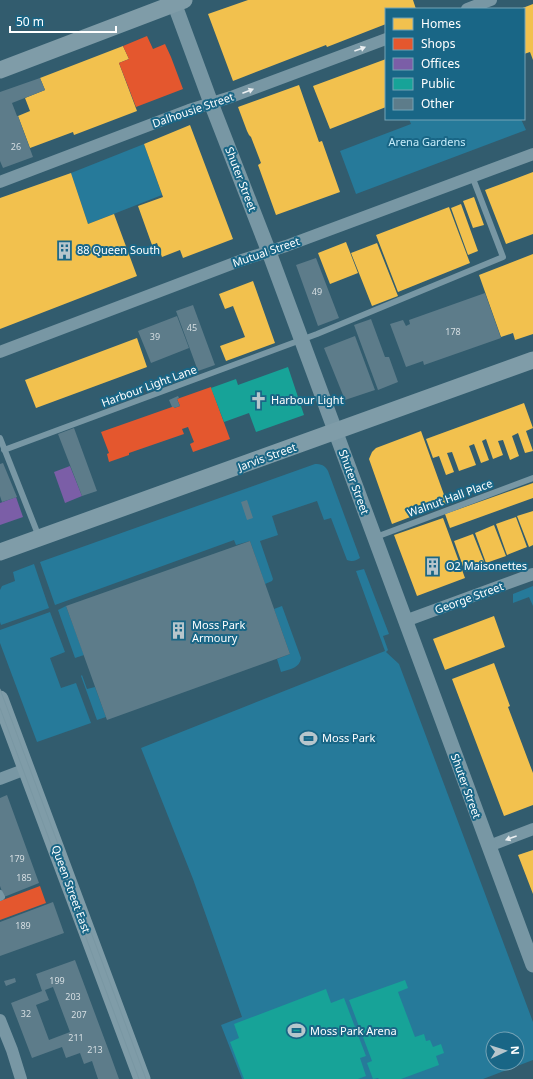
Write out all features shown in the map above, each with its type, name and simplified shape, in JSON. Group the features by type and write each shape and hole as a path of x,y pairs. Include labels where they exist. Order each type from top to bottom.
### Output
{"main road":[{"path":"0,70 177,1"},
{"name":"Jarvis Street","path":"0,552 533,360"},
{"name":"Queen Street East","path":"0,699 142,1079"}],"street":[{"path":"470,8 491,0"},
{"name":"Shuter Street","path":"177,1 211,103 301,340 533,965"},
{"name":"Dalhousie Street","path":"0,182 189,110 231,97 385,39"},
{"name":"Mutual Street","path":"0,352 242,260 290,245 533,154"},
{"name":"George Street","path":"405,621 533,574"},
{"path":"0,778 26,769"},
{"path":"489,846 533,829"},
{"path":"0,1020 12,1050 21,1079"}],"lane":[{"name":"Harbour Light Lane","path":"4,450 301,340 503,257 472,176"},
{"path":"0,438 40,538"},
{"name":"Walnut Hall Place","path":"374,538 533,478"},
{"path":"0,893 2,897 0,898"}],"green space":[{"name":"Arena Gardens","path":"409,120 521,120 526,130 356,194 340,151 411,124"},
{"path":"144,144 162,195 88,224 71,173"},
{"path":"315,464 323,465 328,471 360,558 352,561 347,560 331,518 324,520 317,501 272,516 278,535 260,541 273,579 265,584 250,541 236,545 234,540 55,605 40,562"},
{"path":"34,564 49,608 1,625 0,590 2,586 15,581 13,572"},
{"name":"Moss Park","path":"364,569 389,634 383,636 388,650 386,652 399,664 533,1022 533,1060 525,1063 525,1031 485,1031 485,1071 504,1071 483,1079 242,1079 221,1025 242,1017 193,879 141,748 385,651 356,571"},
{"path":"533,586 533,606 529,597 513,603 513,594"},
{"path":"66,606 84,655 75,658 58,610"},
{"path":"282,606 301,658 297,666 281,672 277,659 290,654 274,609"},
{"path":"50,612 65,652 50,658 61,688 76,683 91,723 37,742 0,643 0,630"},
{"path":"82,675 87,689 95,687 106,717 97,720 81,676"}],"building: Homes":[{"path":"248,0 413,0 416,8 385,8 385,24 327,47 326,45 233,81 208,14"},
{"path":"533,4 533,60 530,52 525,54 525,8 523,8"},
{"path":"123,46 129,59 119,63 137,111 74,135 73,132 30,148 18,116 30,111 25,98 45,90 40,78"},
{"path":"385,59 385,107 330,129 313,86"},
{"path":"299,85 319,142 322,141 340,192 276,215 258,165 261,163 238,107"},
{"path":"190,125 233,239 183,258 180,250 162,257 157,243 152,245 138,206 163,197 144,144"},
{"path":"533,172 533,234 506,244 485,190"},
{"name":"88 Queen South","path":"71,173 88,224 114,214 137,276 0,329 0,198"},
{"path":"474,197 484,225 473,228 463,201"},
{"path":"461,204 478,251 468,255 451,208"},
{"path":"449,207 470,263 398,292 376,235"},
{"path":"346,242 358,273 330,284 318,253"},
{"path":"377,243 398,296 372,306 351,253"},
{"path":"533,254 533,334 515,340 513,333 501,337 479,275"},
{"path":"253,281 275,343 226,361 220,346 245,337 233,306 225,309 219,294"},
{"path":"137,338 147,367 36,408 25,380"},
{"path":"524,403 533,428 526,431 533,451 525,453 518,433 512,436 519,456 510,460 503,440 498,441 503,455 493,459 486,439 482,441 489,460 481,463 474,444 469,446 476,465 459,471 452,452 447,453 454,472 446,475 439,456 433,458 426,439"},
{"path":"421,431 447,503 392,524 369,459 372,452 376,448"},
{"path":"533,483 533,498 450,528 445,514"},
{"path":"533,511 533,545 529,547 517,516"},
{"path":"516,517 527,547 507,555 496,524"},
{"name":"O2 Maisonettes","path":"443,518 465,578 417,596 394,535"},
{"path":"494,525 506,556 486,563 475,533"},
{"path":"473,534 485,564 465,572 454,541"},
{"path":"494,616 505,647 445,670 433,639"},
{"path":"494,663 510,706 508,707 533,773 533,805 504,816 452,679"},
{"path":"533,850 533,894 518,855"}],"building: Shops":[{"path":"147,36 153,49 165,44 183,89 136,107 119,63 129,59 123,46"},
{"path":"211,387 230,439 193,452 190,444 194,442 188,427 182,429 184,434 129,453 129,455 109,462 107,454 109,453 101,432 172,407 174,408 180,406 177,399"},
{"path":"40,886 46,903 0,920 0,901"}],"building: Offices":[{"path":"70,466 82,496 65,503 54,472"},
{"path":"16,497 23,517 0,525 0,503"}],"building: Public":[{"name":"Harbour Light","path":"288,367 304,415 256,432 249,413 224,422 211,388 236,379 238,385"},
{"path":"405,980 408,988 398,992 415,1037 424,1034 426,1041 430,1040 433,1047 441,1044 444,1053 436,1056 439,1065 401,1079 373,1079 367,1063 372,1061 349,1000"},
{"name":"Moss Park Arena","path":"326,989 331,1003 344,998 366,1056 360,1058 366,1076 358,1079 244,1079 230,1042 239,1038 234,1024"}],"building: Other":[{"path":"40,78 45,90 12,103 33,157 3,168 0,161 0,92"},
{"path":"316,258 339,318 318,326 296,265"},
{"path":"485,293 501,338 424,365 423,361 406,367 390,324 403,320 406,326 410,324 409,320"},
{"path":"193,305 215,365 198,371 176,311"},
{"path":"177,316 189,348 151,363 138,331"},
{"path":"371,319 385,357 389,357 398,382 378,390 354,325"},
{"path":"355,336 375,390 345,400 324,348"},
{"path":"178,396 179,398 177,399 180,406 174,408 169,400"},
{"path":"74,428 97,491 82,496 58,434"},
{"path":"3,463 17,497 2,502 0,496 0,464"},
{"path":"247,500 253,518 247,520 241,502"},
{"name":"Moss Park Armoury","path":"250,541 290,654 107,720 66,606"},
{"path":"7,795 39,883 4,897 0,886 0,798"},
{"path":"53,902 64,933 0,956 0,922"},
{"path":"75,960 119,1079 98,1079 92,1061 84,1064 80,1053 66,1058 62,1047 32,1058 11,1003 42,991 36,974","holes":["53,987 70,1032 49,1040 36,1005 49,1000 45,990"]},
{"path":"15,978 16,982 6,986 4,981"}],"tram line":[{"path":"0,689 146,1079"},
{"path":"0,708 139,1079"}],"place":[{"name":"88 Queen South","path":"64,250"},
{"name":"Harbour Light","path":"258,400"},
{"name":"O2 Maisonettes","path":"433,566"},
{"name":"Moss Park Armoury","path":"179,631"},
{"name":"Moss Park","path":"309,738"},
{"name":"Moss Park Arena","path":"297,1031"}]}
